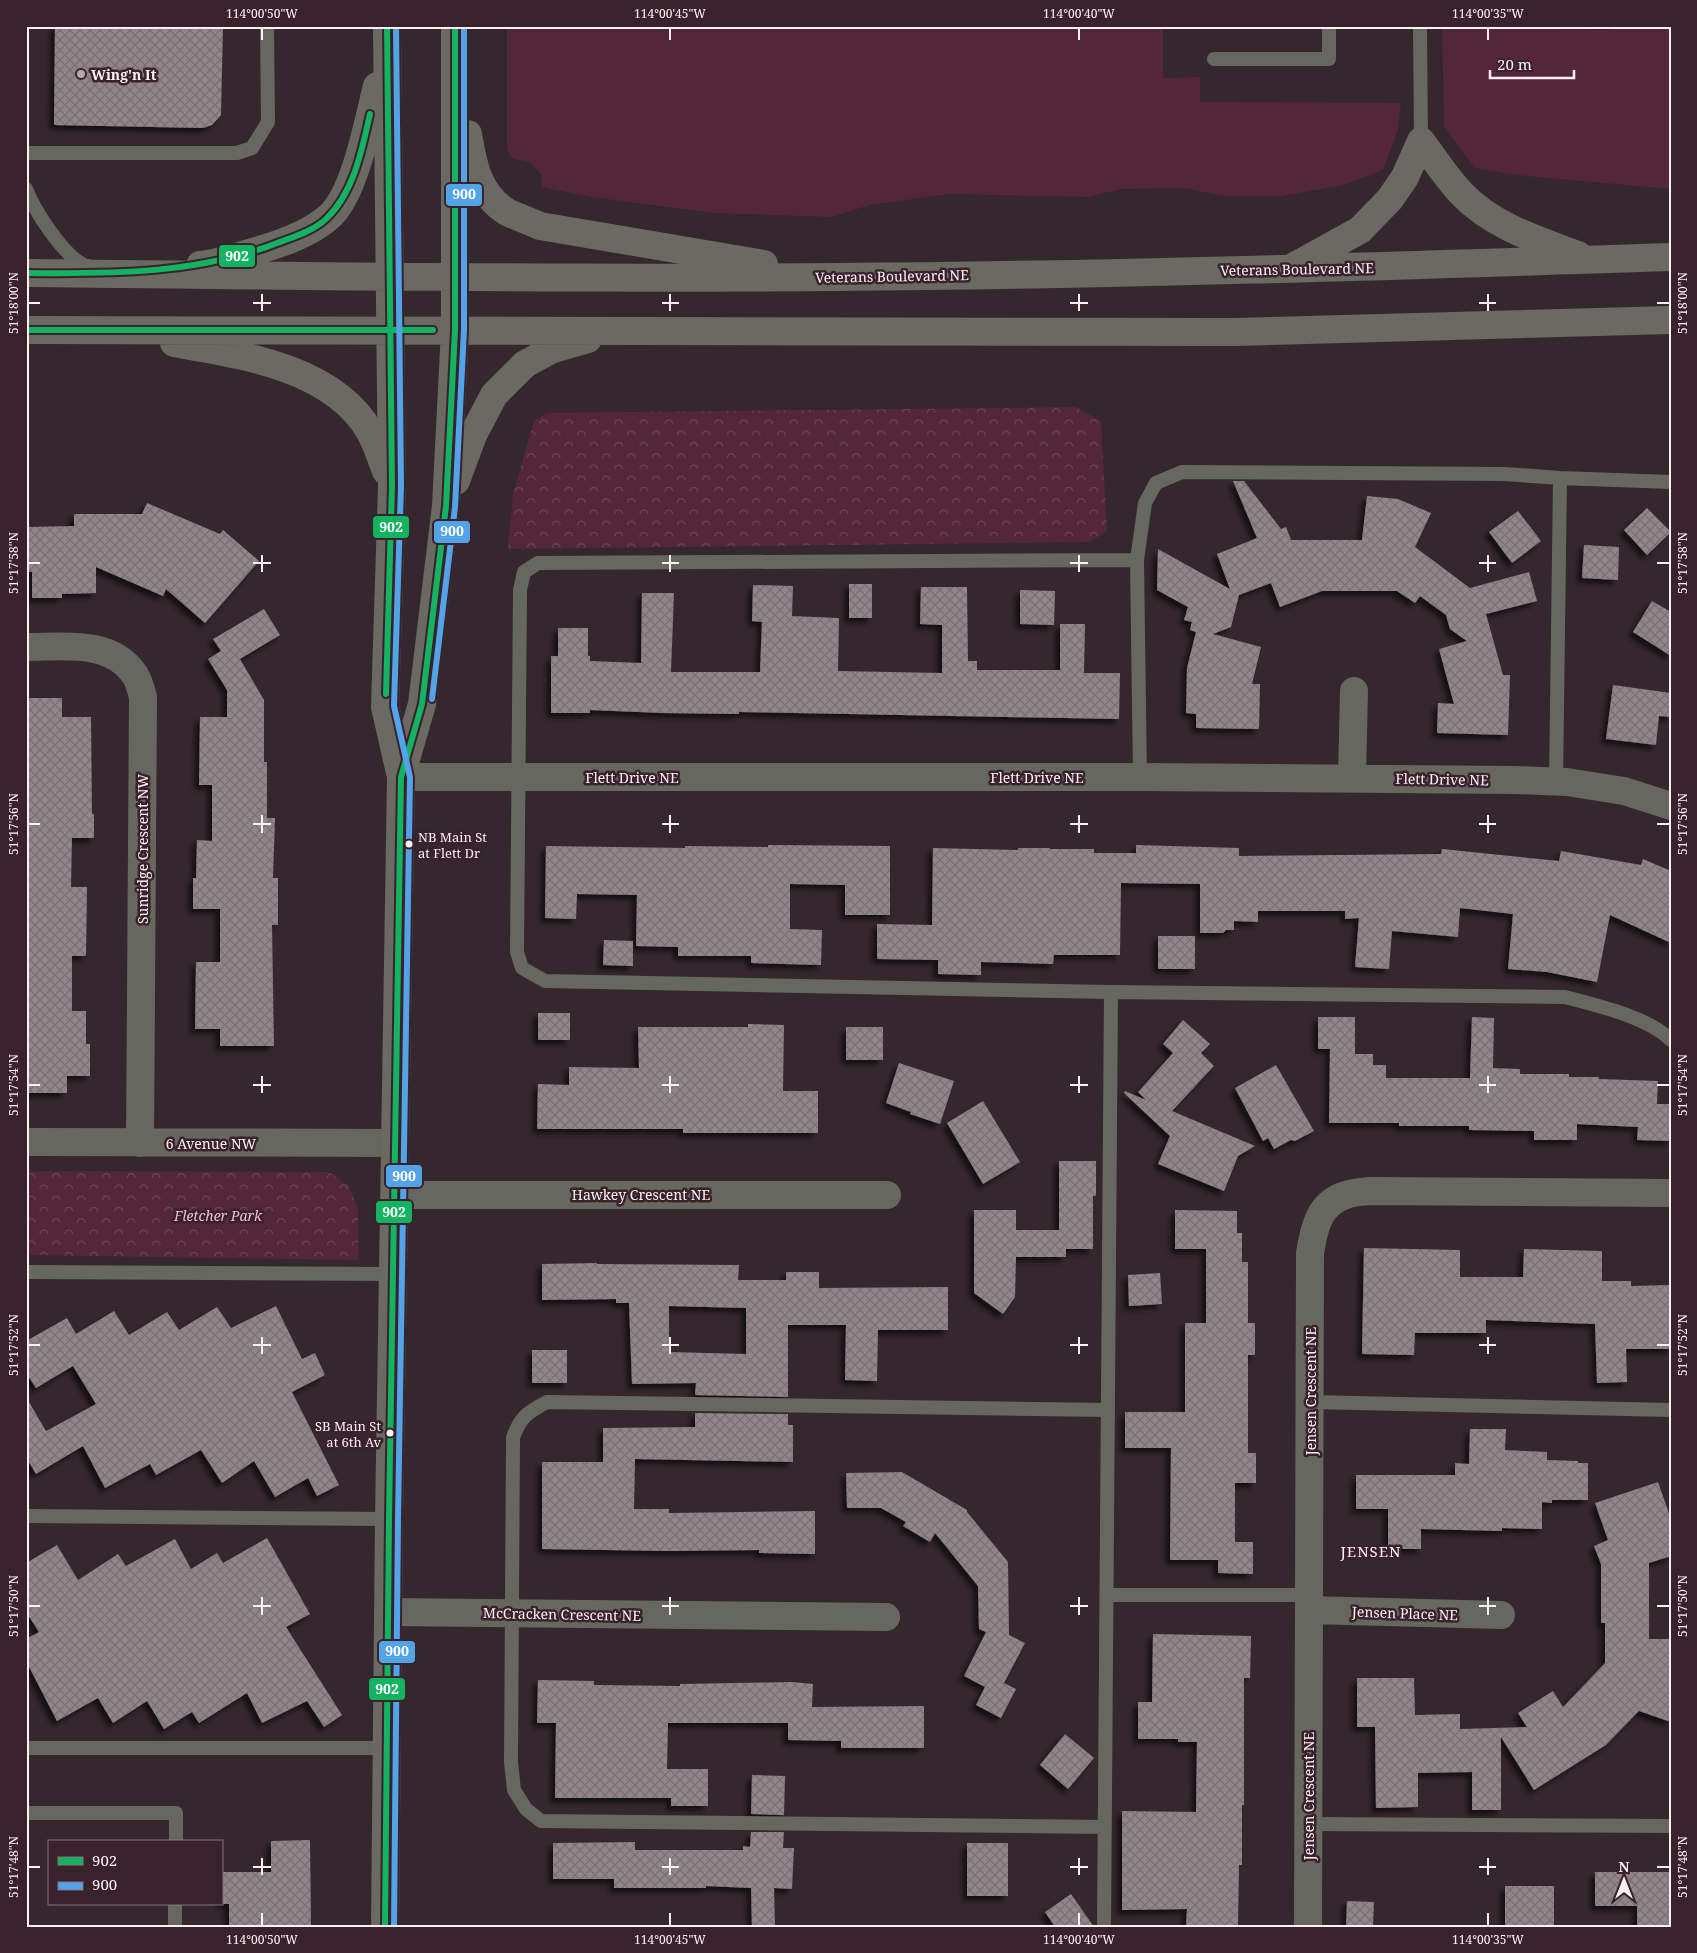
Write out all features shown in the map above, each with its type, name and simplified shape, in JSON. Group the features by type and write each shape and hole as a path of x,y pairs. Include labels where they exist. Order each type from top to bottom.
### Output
{"main road":[{"path":"26,273 113,274 205,265 271,247 315,227 332,214 345,194 362,146 387,35"},
{"path":"385,1927 389,1519 401,777 385,707 392,486 388,277 387,35"},
{"path":"455,35 473,168 485,193 506,211 540,226 840,277"},
{"path":"401,777 422,704 446,506 456,278 455,35"},
{"path":"1288,269 1360,230 1390,198 1400,184 1421,141 1461,193 1478,208 1519,233 1589,260"},
{"name":"Veterans Boulevard NE","path":"113,274 456,278 840,277 1288,269 1671,257"},
{"path":"26,330 1234,332 1671,320"},
{"path":"107,330 241,355 294,372 335,393 359,417 370,433 392,486"},
{"path":"446,506 473,435 494,395 525,364 553,349 615,331"}],"street":[{"name":"Sunridge Crescent NW","path":"26,647 87,648 106,651 123,661 136,676 143,697 140,1142"},
{"path":"1352,778 1354,691"},
{"name":"Flett Drive NE","path":"401,777 1140,776 1556,782 1624,791 1671,806"},
{"name":"6 Avenue NW","path":"26,1142 395,1143"},
{"name":"Jensen Crescent NE","path":"1308,1927 1310,1253 1314,1227 1326,1206 1345,1195 1370,1191 1671,1192"},
{"name":"Hawkey Crescent NE","path":"395,1195 887,1195"},
{"name":"Jensen Place NE","path":"1309,1602 1501,1616"},
{"name":"McCracken Crescent NE","path":"388,1612 886,1617"}],"lane":[{"path":"26,154 237,152 252,148 268,122 267,26"},
{"path":"1214,59 1329,59 1329,26"},
{"path":"1420,26 1421,141"},
{"path":"26,189 30,200 62,247 82,264 113,274"},
{"path":"1140,776 1137,560 1145,504 1156,483 1182,472 1505,474 1671,482"},
{"path":"1556,782 1560,478"},
{"path":"1137,560 538,563 524,572 520,590 517,952 522,968 544,981 1111,992 1565,997 1612,1009 1663,1033 1671,1040"},
{"path":"1104,1927 1111,992"},
{"path":"26,1272 393,1274"},
{"path":"1105,1827 541,1821 526,1809 514,1790 511,1762 513,1438 518,1423 530,1411 548,1402 1108,1410"},
{"path":"1310,1402 1671,1410"},
{"path":"26,1516 389,1519"},
{"path":"1107,1595 1309,1602"},
{"path":"26,1748 386,1748"},
{"path":"26,1814 176,1814 176,1840"},
{"path":"1308,1824 1671,1826"},
{"path":"175,1906 175,1927"}],"green space":[{"path":"507,26 1163,26 1163,78 1200,77 1200,102 1401,103 1398,130 1383,170 1344,185 1282,196 1225,196 1183,188 1122,189 1087,197 949,194 870,205 832,217 714,213 591,197 541,187 542,176 530,162 513,159 507,150"},
{"path":"1442,26 1561,26 1561,29 1611,30 1618,26 1671,26 1671,189 1517,175 1474,168 1444,126"},
{"path":"1075,407 1101,421 1107,531 1089,542 508,549 513,494 534,421 547,413"},
{"name":"Fletcher Park","path":"26,1171 329,1172 349,1186 358,1209 359,1260 26,1255"}],"building":[{"path":"55,26 223,26 221,115 212,125 203,128 54,125"},
{"path":"1233,481 1244,481 1281,529 1286,527 1291,540 1362,540 1367,496 1398,499 1431,513 1415,547 1470,588 1529,572 1537,601 1486,614 1503,675 1510,675 1508,735 1437,733 1438,703 1454,704 1439,649 1467,641 1450,629 1446,615 1420,596 1415,603 1397,591 1322,591 1280,607 1271,583 1239,595 1231,627 1213,634 1261,647 1252,684 1260,684 1259,729 1196,728 1196,714 1186,713 1187,668 1196,632 1190,630 1192,622 1184,620 1188,607 1157,590 1158,549 1230,589 1217,554 1257,538"},
{"path":"147,503 220,534 223,530 259,561 205,623 166,589 163,596 96,567 96,593 62,594 62,598 32,598 32,572 26,572 26,527 74,526 74,514 142,514"},
{"path":"1647,508 1671,532 1647,555 1624,530"},
{"path":"1518,511 1541,541 1512,563 1489,532"},
{"path":"1584,545 1619,547 1618,580 1582,578"},
{"path":"849,584 872,584 872,618 849,618"},
{"path":"753,585 793,586 792,616 839,618 838,671 942,673 942,625 920,624 921,587 967,587 968,661 977,661 977,670 1060,670 1060,624 1085,624 1084,673 1120,673 1119,719 739,712 739,714 662,713 590,710 590,713 551,713 551,656 558,656 558,628 588,628 588,656 590,656 590,661 641,663 642,593 674,593 671,672 760,672 762,622 752,621"},
{"path":"1020,590 1055,591 1054,625 1020,624"},
{"path":"1652,601 1671,612 1671,656 1633,632"},
{"path":"264,609 280,635 240,659 264,700 264,762 267,762 267,818 275,818 273,878 278,878 278,925 272,925 274,1046 220,1046 220,1029 195,1029 196,962 220,962 220,909 193,909 193,878 196,878 197,840 212,841 212,785 199,785 200,717 227,717 227,690 208,659 221,651 213,639"},
{"path":"1613,685 1671,693 1671,717 1659,716 1656,745 1606,739"},
{"path":"26,698 62,698 62,717 91,717 94,838 72,838 71,887 87,887 86,956 72,956 72,1011 86,1011 86,1044 90,1044 90,1076 67,1076 67,1093 26,1093 26,992 29,992 29,913 26,913"},
{"path":"768,845 890,846 890,915 845,915 845,885 790,884 790,929 822,930 821,965 751,963 751,956 678,956 678,947 636,946 637,895 577,894 576,919 545,918 546,846 685,848 685,846 768,847"},
{"path":"1136,845 1239,848 1239,856 1441,854 1442,849 1559,861 1561,851 1641,865 1643,859 1671,871 1671,943 1610,915 1597,982 1547,972 1508,969 1513,914 1460,908 1458,937 1392,931 1389,969 1355,967 1359,918 1345,919 1345,911 1258,911 1258,922 1234,921 1234,930 1226,930 1223,933 1200,933 1200,884 1121,883 1120,955 1054,955 1053,964 981,962 981,975 938,974 938,960 877,959 877,924 932,925 933,848 1094,849 1094,853 1136,853"},
{"path":"1158,936 1195,936 1195,969 1158,969"},
{"path":"604,940 633,941 633,966 603,965"},
{"path":"538,1013 570,1013 570,1040 538,1040"},
{"path":"1318,1017 1355,1017 1355,1054 1373,1054 1373,1065 1386,1065 1386,1078 1470,1078 1472,1017 1494,1018 1493,1068 1520,1069 1520,1074 1569,1074 1569,1077 1658,1081 1657,1104 1671,1104 1671,1141 1637,1140 1638,1127 1577,1124 1577,1140 1534,1140 1534,1131 1469,1130 1469,1126 1399,1126 1399,1123 1329,1123 1330,1049 1318,1049"},
{"path":"1183,1020 1210,1044 1201,1053 1214,1066 1172,1111 1255,1146 1238,1156 1224,1191 1158,1164 1170,1136 1124,1093 1125,1091 1146,1100 1138,1092 1173,1053 1163,1044"},
{"path":"748,1024 784,1025 783,1091 818,1091 818,1133 683,1133 683,1129 537,1129 538,1084 569,1085 569,1067 639,1068 638,1027 748,1027"},
{"path":"846,1027 883,1027 883,1060 846,1060"},
{"path":"899,1063 954,1081 940,1124 910,1114 911,1112 886,1103"},
{"path":"1276,1065 1314,1131 1274,1149 1268,1138 1263,1141 1235,1088"},
{"path":"983,1101 1020,1162 983,1184 947,1123"},
{"path":"1059,1161 1096,1161 1096,1196 1093,1196 1093,1249 1066,1249 1066,1257 1016,1257 1015,1297 1003,1314 974,1293 974,1210 1016,1210 1016,1230 1059,1230"},
{"path":"1175,1210 1237,1211 1237,1233 1242,1233 1242,1262 1248,1262 1248,1323 1255,1323 1255,1355 1248,1355 1248,1453 1256,1453 1256,1483 1235,1483 1235,1542 1253,1542 1253,1574 1218,1573 1218,1560 1170,1560 1171,1448 1125,1448 1125,1412 1185,1412 1185,1323 1206,1323 1206,1249 1175,1249"},
{"path":"1364,1248 1460,1250 1460,1277 1523,1277 1524,1249 1602,1251 1602,1281 1631,1281 1631,1286 1671,1285 1671,1349 1626,1349 1627,1382 1597,1383 1595,1324 1486,1320 1486,1333 1415,1333 1414,1355 1362,1354"},
{"path":"542,1264 739,1265 738,1280 786,1280 786,1272 819,1272 819,1288 948,1287 948,1330 878,1330 877,1381 845,1380 846,1325 788,1325 788,1397 695,1395 696,1383 632,1384 629,1303 616,1303 616,1299 542,1300","holes":["669,1306 746,1308 746,1354 669,1352"]},
{"path":"1160,1273 1162,1304 1129,1306 1128,1275"},
{"path":"276,1306 302,1359 315,1353 325,1375 292,1392 339,1485 317,1496 308,1478 275,1497 254,1461 222,1483 201,1450 156,1475 150,1464 105,1488 83,1446 36,1474 26,1457 26,1397 46,1431 96,1404 73,1366 36,1388 26,1373 26,1341 67,1318 76,1334 114,1311 129,1335 167,1312 179,1330 217,1307 231,1328"},
{"path":"532,1350 567,1350 567,1383 532,1383"},
{"path":"695,1413 788,1414 788,1425 793,1425 793,1462 635,1459 634,1509 669,1509 669,1513 815,1511 815,1554 759,1553 759,1550 542,1549 542,1462 603,1462 603,1428 695,1427"},
{"path":"1470,1429 1506,1429 1505,1450 1547,1452 1547,1460 1588,1463 1588,1500 1552,1500 1552,1503 1542,1502 1542,1529 1502,1528 1502,1531 1421,1529 1421,1549 1388,1549 1388,1509 1356,1509 1356,1475 1455,1475 1455,1463 1469,1464"},
{"path":"902,1472 967,1510 1008,1562 1009,1635 1025,1643 1004,1683 1016,1689 1001,1718 976,1705 985,1687 964,1676 986,1632 979,1629 978,1586 935,1533 930,1542 903,1526 906,1522 881,1508 847,1508 846,1473"},
{"path":"1658,1482 1671,1519 1671,1556 1649,1563 1649,1639 1671,1639 1671,1722 1639,1711 1606,1745 1534,1790 1501,1737 1501,1810 1472,1810 1472,1772 1418,1773 1418,1807 1376,1808 1375,1727 1357,1727 1357,1678 1414,1678 1415,1715 1460,1714 1460,1729 1527,1727 1518,1713 1553,1691 1563,1707 1605,1663 1605,1623 1601,1623 1601,1564 1594,1546 1608,1540 1595,1503"},
{"path":"267,1538 310,1614 286,1627 342,1715 324,1727 307,1701 262,1723 247,1693 199,1723 192,1712 164,1729 147,1701 113,1723 98,1698 57,1721 26,1661 26,1639 39,1632 26,1612 26,1563 57,1545 78,1580 118,1554 126,1566 175,1539 191,1569 217,1553 223,1563"},
{"path":"1153,1634 1251,1636 1250,1678 1244,1678 1244,1805 1242,1805 1242,1865 1239,1865 1238,1927 1186,1927 1187,1909 1122,1910 1122,1811 1196,1812 1197,1742 1178,1742 1178,1739 1138,1739 1138,1702 1152,1702"},
{"path":"538,1680 594,1681 594,1685 680,1686 680,1684 792,1682 813,1684 812,1707 924,1706 924,1748 841,1748 841,1741 788,1740 788,1723 668,1723 667,1769 708,1769 708,1806 671,1806 671,1798 555,1798 556,1723 537,1723"},
{"path":"1065,1734 1094,1758 1068,1789 1040,1765"},
{"path":"752,1775 785,1776 784,1815 751,1814"},
{"path":"751,1832 784,1832 783,1848 794,1848 792,1889 774,1888 775,1927 752,1927 751,1888 706,1886 706,1888 614,1888 614,1879 553,1879 553,1843 635,1842 635,1850 743,1850 743,1846 750,1847"},
{"path":"310,1840 311,1927 229,1927 229,1904 222,1904 222,1872 271,1872 271,1841"},
{"path":"967,1843 1008,1843 1008,1896 967,1896"},
{"path":"1595,1872 1671,1872 1671,1927 1637,1927 1637,1906 1595,1906"},
{"path":"1505,1886 1554,1886 1554,1927 1505,1927"},
{"path":"1071,1894 1094,1927 1055,1927 1045,1912"},
{"path":"1347,1901 1374,1902 1373,1927 1346,1927"}],"transit line":[{"name":"902","path":"386,694 392,486 387,26"},
{"name":"900","path":"394,1927 398,1519 410,777 394,706 401,486 396,26"},
{"name":"902","path":"385,1927 389,1519 401,777 422,704 446,506 455,330 455,26"},
{"name":"900","path":"432,699 455,507 464,330 464,26"},
{"name":"902","path":"26,273 123,272 187,266 249,253 305,232 327,218 344,196 356,169 370,114"},
{"name":"902","path":"26,330 433,330"}],"place":[{"name":"Wing'n It","path":"81,74"},
{"name":"NB Main St at Flett Dr","path":"409,844"},
{"name":"SB Main St at 6th Av","path":"390,1433"}],"district":[{"name":"JENSEN","path":"1371,1551"}]}
